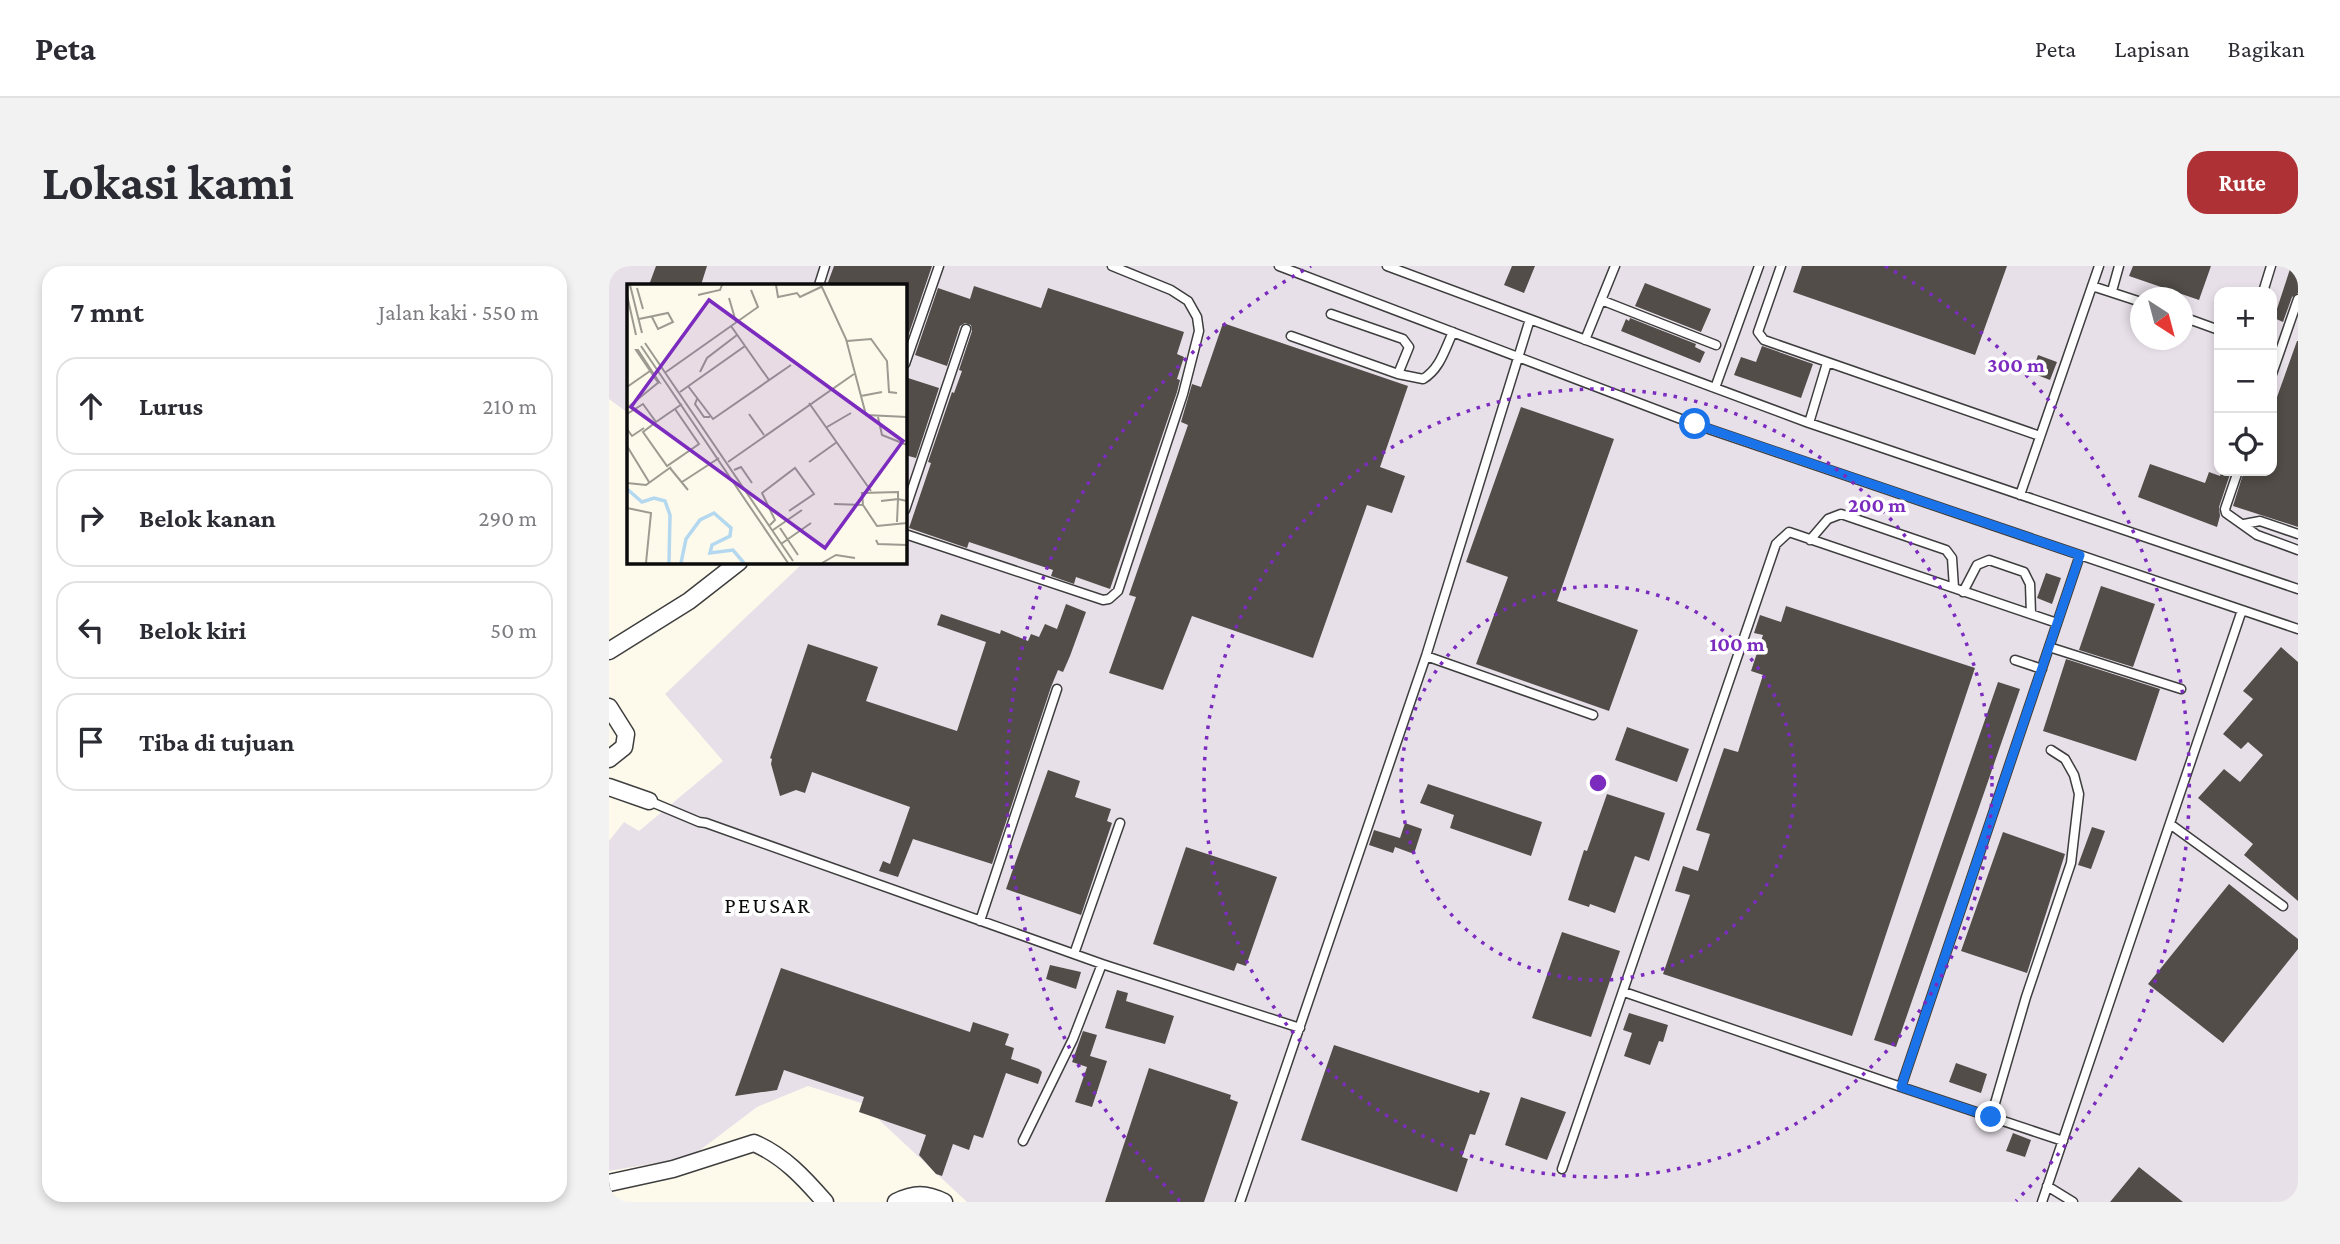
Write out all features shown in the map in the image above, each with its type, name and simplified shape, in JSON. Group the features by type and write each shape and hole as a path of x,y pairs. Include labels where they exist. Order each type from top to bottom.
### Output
{"street":[{"path":"609,650 689,601 736,564"},
{"path":"609,707 626,734 624,747 609,759"},
{"path":"609,788 649,801"},
{"path":"609,1183 673,1169 754,1143 773,1151 799,1172 825,1202"},
{"path":"896,1202 914,1194 929,1195 944,1202"}],"lane":[{"path":"819,284 825,266"},
{"path":"907,358 939,266"},
{"path":"907,535 1103,600 1114,596 1118,591 1183,394 1199,331 1197,317 1188,301 1171,290 1112,266"},
{"path":"1279,266 1695,424 2298,629"},
{"path":"1387,266 1809,423 2298,589"},
{"path":"1585,340 1615,266"},
{"path":"1715,388 1759,266"},
{"path":"1780,266 1758,332 1764,340 2040,436"},
{"path":"2020,495 2099,266"},
{"path":"2112,291 2119,266"},
{"path":"2265,287 2271,266"},
{"path":"2092,286 2130,298"},
{"path":"2277,360 2298,299"},
{"path":"1601,300 1716,345"},
{"path":"1331,314 1403,339 1409,347 1398,374"},
{"path":"1240,1202 1426,656 1530,319"},
{"path":"2193,321 2214,328"},
{"path":"907,504 966,329"},
{"path":"1291,336 1398,374 1423,379 1439,363 1453,332"},
{"path":"1809,423 1827,363"},
{"path":"2236,476 2225,509 2229,516 2257,535 2298,550"},
{"path":"1810,540 1828,519 1841,514 1946,550 1952,558 1954,588"},
{"path":"2244,524 2260,521 2298,534"},
{"path":"1562,1169 1776,544 1789,532 2057,623"},
{"path":"1901,1087 2080,555"},
{"path":"1963,592 1977,565 1989,560 2024,572 2030,584 2031,614"},
{"path":"2042,1202 2242,610"},
{"path":"2049,647 2181,689"},
{"path":"1426,656 1593,715"},
{"path":"2014,660 2042,669"},
{"path":"981,921 1057,689"},
{"path":"1991,1117 2026,997 2071,863 2079,794 2074,775 2065,759 2050,750"},
{"path":"649,801 699,822 1073,954 1300,1028"},
{"path":"1073,954 1120,823"},
{"path":"2170,824 2283,906"},
{"path":"1023,1141 1073,1040 1102,964"},
{"path":"1624,992 2063,1140"},
{"path":"2047,1186 2073,1202"}],"shaded area":[{"path":"609,266 2298,266 2298,1202 967,1202 861,1103 808,1086 757,1107 691,1157 609,1171 609,841 624,822 639,831 723,761 665,694 802,564 907,564 907,284 627,284 627,412 609,399"}],"building":[{"path":"656,266 707,266 701,284 649,284"},
{"path":"834,266 932,266 907,339 907,284 827,284"},
{"path":"1512,266 1535,266 1524,293 1504,285"},
{"path":"1802,266 2007,266 1975,355 1793,292"},
{"path":"2133,266 2211,266 2199,300 2193,298 2193,287 2161,287 2129,276"},
{"path":"2291,266 2298,266 2298,293 2292,297 2283,322 2277,319 2277,309"},
{"path":"1645,283 1711,309 1701,332 1635,306"},
{"path":"974,286 1041,308 1048,288 1184,332 1177,354 1184,357 1177,379 1180,380 1177,392 1110,589 1076,577 1074,584 1051,576 1053,570 969,542 967,548 909,528 931,463 928,462 962,371 959,370 972,331 971,325 965,323 960,326 947,366 915,355 938,288 970,299"},
{"path":"1630,318 1696,344 1695,347 1705,352 1700,363 1621,331 1626,319 1629,321"},
{"path":"1223,323 1408,386 1380,467 1405,476 1392,513 1367,505 1313,658 1192,616 1163,690 1109,673 1136,597 1129,595 1188,425 1181,422 1192,384 1201,387"},
{"path":"2298,341 2298,527 2233,506 2242,476 2277,476 2277,397"},
{"path":"1762,346 1813,364 1801,398 1734,375 1741,357 1756,362"},
{"path":"2038,355 2057,362 2050,380 2032,373"},
{"path":"907,378 939,388 916,458 907,456"},
{"path":"1521,407 1614,439 1557,601 1638,630 1609,711 1476,664 1508,577 1466,562"},
{"path":"2150,464 2205,483 2209,472 2214,476 2229,476 2219,507 2217,527 2138,497"},
{"path":"2046,573 2061,578 2052,604 2037,598"},
{"path":"2101,586 2155,604 2133,667 2079,650"},
{"path":"1066,604 1086,612 1063,672 1058,670 1051,687 992,864 913,839 898,877 879,871 883,861 890,864 910,807 812,772 805,793 796,790 780,796 770,758 808,644 878,667 866,701 957,731 986,642 937,625 941,614 1000,634 1001,630 1028,641 1031,634 1039,637 1045,624 1057,629"},
{"path":"1786,606 1975,668 1852,1036 1663,974 1690,895 1675,891 1683,866 1698,871 1710,834 1696,830 1724,748 1738,752 1763,675 1751,671 1763,635 1754,633 1760,615 1781,622"},
{"path":"2281,647 2298,662 2298,901 2244,855 2253,844 2198,798 2224,769 2240,782 2263,755 2248,742 2241,749 2223,734 2253,699 2243,691"},
{"path":"2066,659 2160,689 2136,761 2043,731"},
{"path":"1998,682 2020,689 1896,1047 1874,1040"},
{"path":"1627,727 1689,749 1677,782 1615,760"},
{"path":"1048,770 1080,781 1075,797 1111,809 1107,821 1112,823 1081,915 1006,889"},
{"path":"1428,784 1542,822 1531,856 1450,828 1454,815 1420,803"},
{"path":"1607,794 1665,813 1649,861 1635,856 1615,913 1568,900 1584,850 1587,851"},
{"path":"1405,823 1422,829 1414,854 1395,847 1393,853 1369,845 1374,830 1400,838"},
{"path":"2092,827 2105,831 2091,869 2078,865"},
{"path":"2003,832 2065,854 2027,973 1961,951"},
{"path":"1186,847 1277,877 1246,966 1237,963 1234,971 1153,944"},
{"path":"2229,884 2298,939 2298,949 2223,1043 2148,984"},
{"path":"1562,932 1620,951 1591,1037 1532,1018"},
{"path":"1050,965 1081,972 1076,989 1046,979"},
{"path":"781,968 970,1032 973,1022 1009,1034 1005,1045 1014,1048 1011,1059 1039,1069 1042,1072 1038,1084 1006,1073 983,1138 974,1135 969,1150 953,1144 942,1176 936,1174 919,1155 926,1135 859,1112 864,1097 784,1070 777,1090 735,1096"},
{"path":"1117,990 1128,993 1126,1001 1174,1016 1165,1044 1105,1028"},
{"path":"1629,1013 1668,1025 1663,1042 1659,1041 1650,1065 1624,1056 1632,1033 1623,1030"},
{"path":"1083,1031 1097,1035 1090,1056 1107,1061 1092,1107 1075,1102 1087,1067 1072,1062"},
{"path":"1334,1045 1479,1093 1480,1090 1490,1093 1475,1135 1470,1134 1462,1157 1468,1159 1457,1192 1301,1140"},
{"path":"1956,1063 1987,1074 1981,1093 1949,1082"},
{"path":"1149,1068 1231,1095 1230,1099 1238,1102 1204,1202 1105,1202"},
{"path":"1521,1097 1566,1112 1547,1160 1505,1145"},
{"path":"2013,1133 2031,1140 2025,1157 2006,1151"},
{"path":"2139,1167 2183,1202 2110,1202"}],"district":[{"name":"PEUSAR","path":"768,905"}],"route":[{"path":"1695,424 2080,555 1901,1087 1991,1117"}]}
